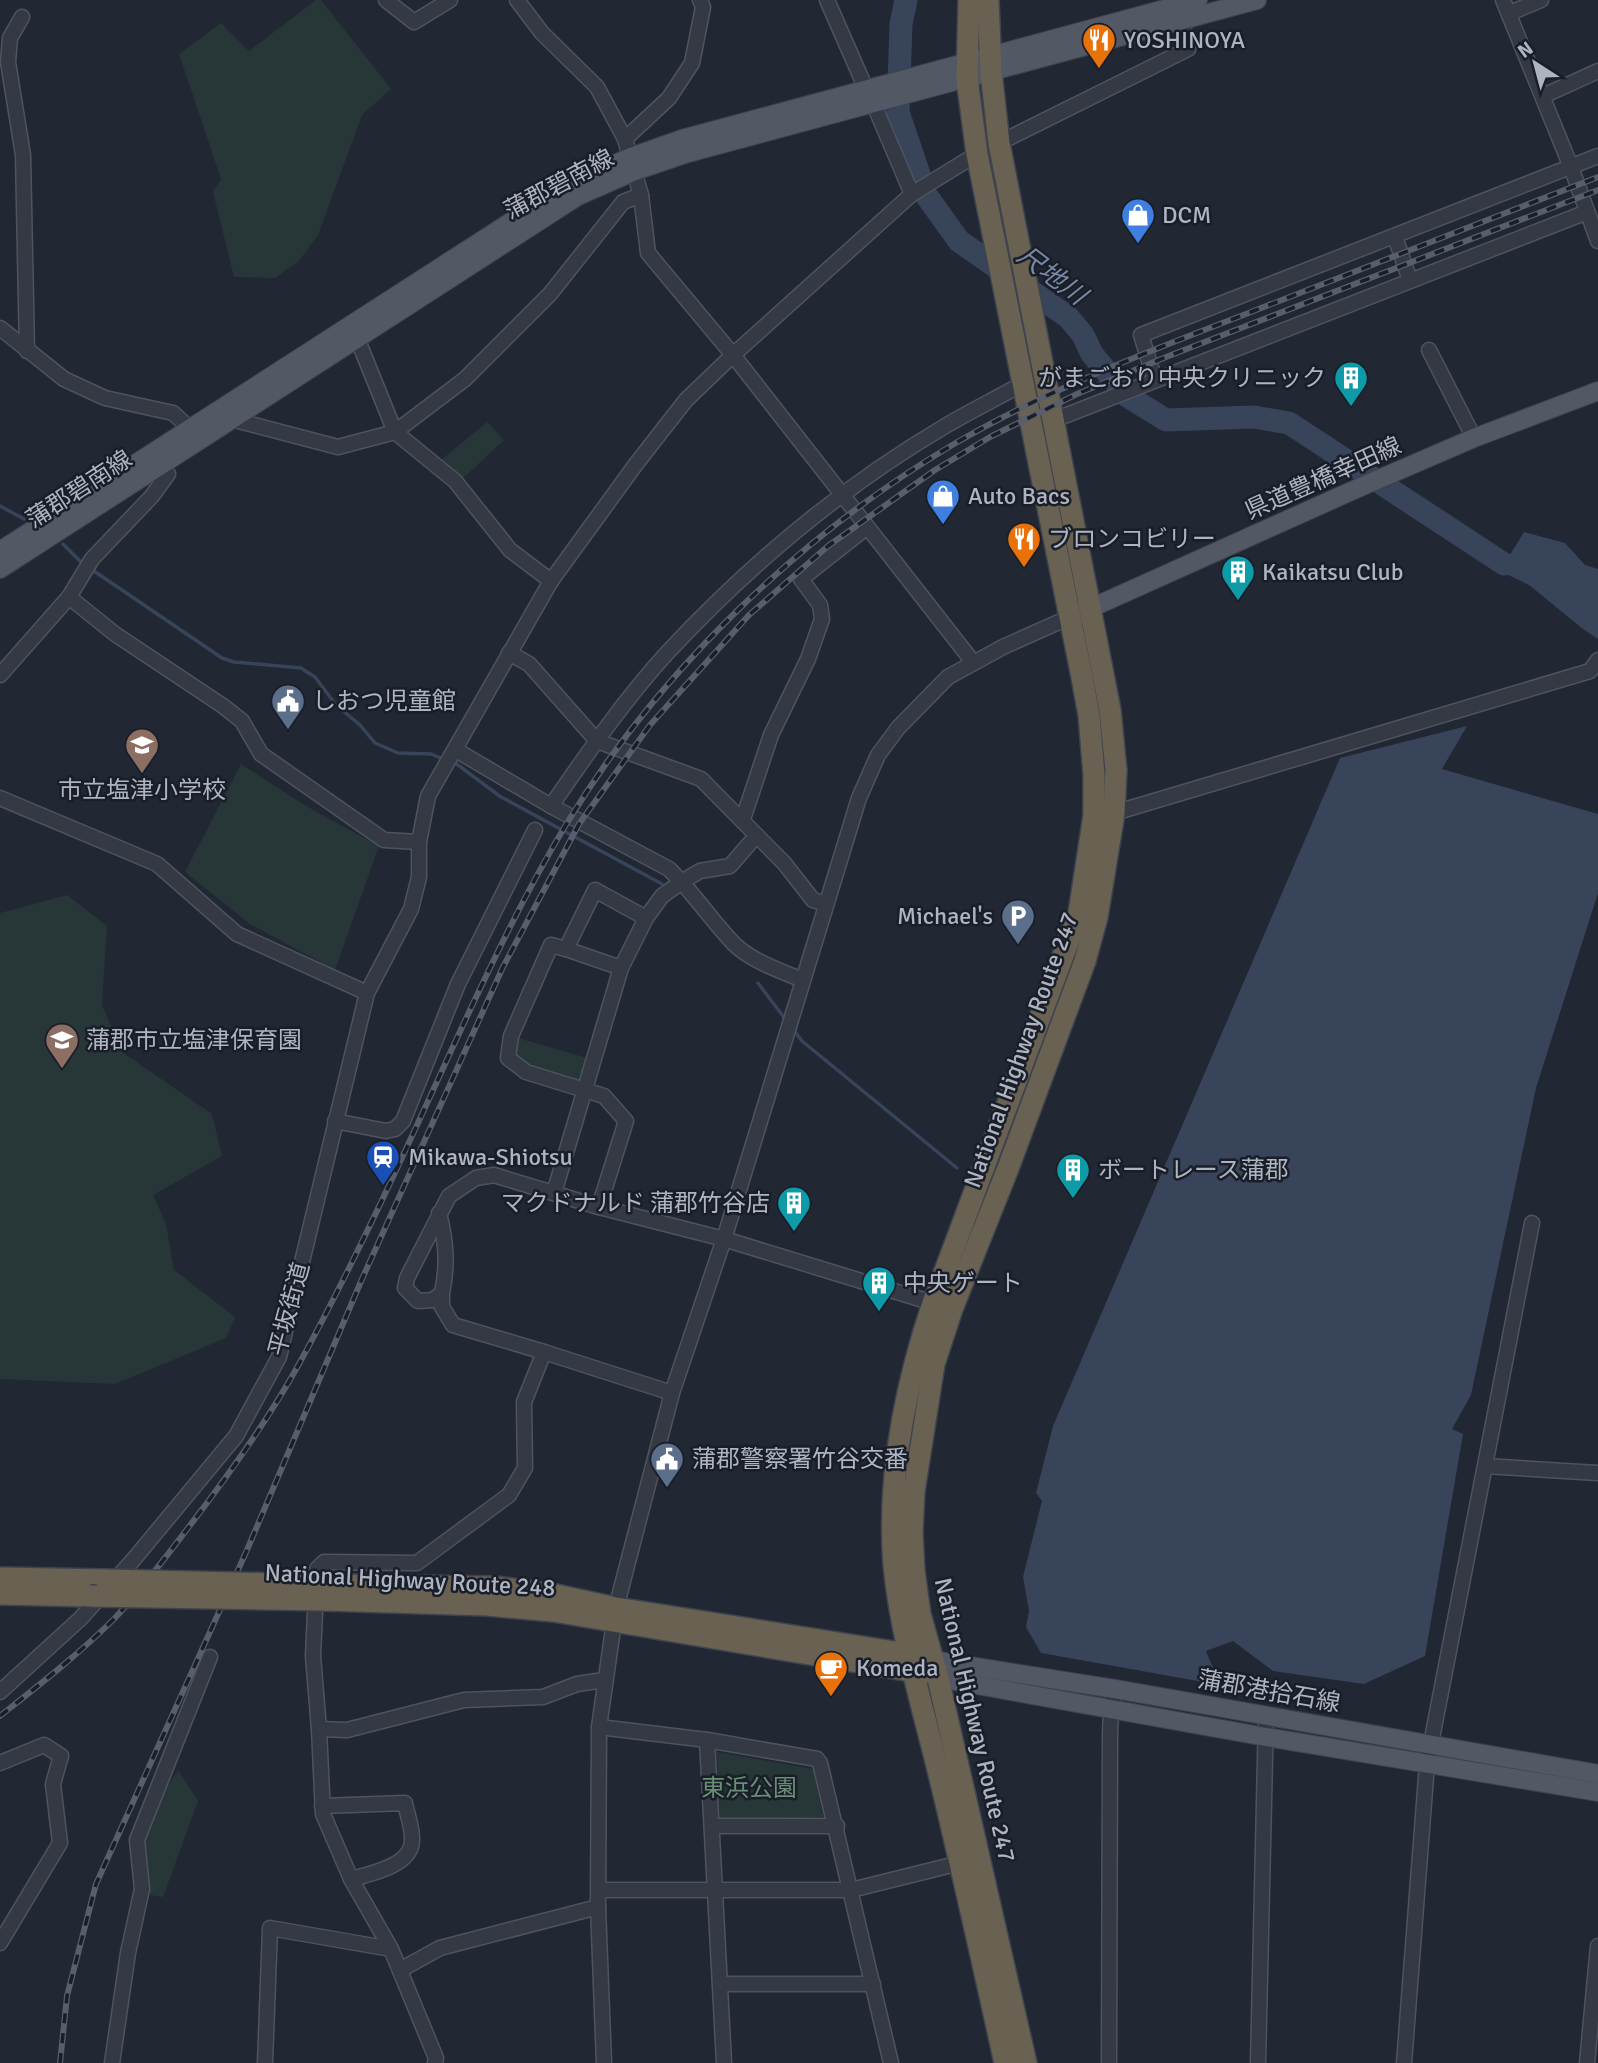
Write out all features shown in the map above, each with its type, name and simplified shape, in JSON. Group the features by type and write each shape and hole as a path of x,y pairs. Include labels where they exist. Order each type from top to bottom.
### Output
{"highway":[{"name":"National Highway Route 247","path":"970,0 968,71 976,154 1089,715 1094,816 1079,913 914,1360 904,1406 894,1488 894,1564 1027,2063"},
{"name":"National Highway Route 247","path":"988,0 990,64 999,143 1111,710 1116,770 1114,813 1097,917 1085,961 1007,1171 952,1309 934,1364 916,1479 912,1533 923,1665 960,1863 1005,2063"},
{"name":"National Highway Route 248","path":"0,1578 106,1580 326,1593 615,1615 923,1665"},
{"name":"National Highway Route 248","path":"0,1594 90,1596 326,1593"}],"main road":[{"name":"蒲郡碧南線","path":"0,569 152,471 196,433 231,419 578,196 682,139 889,92 968,71 1176,9 1198,0"},
{"name":"蒲郡碧南線","path":"1176,9 1257,0"},
{"name":"蒲郡碧南線","path":"0,551 196,433 568,185 633,164"},
{"name":"県道豊橋幸田線","path":"1070,617 1475,438 1598,391"},
{"name":"蒲郡港拾石線","path":"923,1665 1115,1689 1598,1774"},
{"name":"蒲郡港拾石線","path":"923,1665 1111,1709 1598,1792"}],"street":[{"path":"386,0 414,22 450,0"},
{"path":"517,0 542,33 597,87 625,139 641,195 648,253 733,355 973,662"},
{"path":"625,139 669,98 692,63 703,7 700,0"},
{"path":"827,0 889,92 919,190"},
{"path":"1541,0 1506,6 1572,167 1598,241"},
{"path":"999,143 1188,49 1176,9"},
{"path":"22,17 10,38 8,62 23,155 27,351"},
{"path":"1543,96 1598,71"},
{"name":"平坂街道","path":"0,1692 80,1619 134,1559 236,1436 279,1357 367,992 411,909 419,877 419,842 428,796 551,581 635,464 686,400 919,190 976,154"},
{"path":"1148,383 1142,335 1598,156"},
{"path":"231,419 338,447 394,432 465,379 550,294 623,202 641,195"},
{"path":"1054,421 1587,212"},
{"path":"1395,237 1410,281"},
{"path":"0,328 64,379 105,398 173,413 196,433"},
{"path":"357,338 394,432 455,481 510,550 551,581"},
{"path":"1429,350 1475,438"},
{"path":"551,806 597,741 666,655 741,578 842,494 946,426 1022,384"},
{"path":"0,675 69,597 87,568 168,474 152,471"},
{"path":"743,819 771,735 808,659 822,619 820,605 801,579 867,527"},
{"path":"69,597 115,634 223,706 242,721 261,754 384,841 419,842"},
{"path":"604,2063 598,1907 599,1727 615,1615 672,1393 724,1239 859,798 878,755 926,696 948,677 973,662 1070,617"},
{"path":"509,653 529,664 597,741 701,779 784,863 813,901 825,904"},
{"path":"1114,813 1595,669"},
{"path":"451,757 551,806 669,869 735,945 758,961 802,980"},
{"path":"0,798 158,864 237,934 367,992"},
{"path":"335,1121 386,1131 395,1129 403,1121 458,984 535,831"},
{"path":"554,1193 621,968 646,918 662,896 682,881 700,871 730,866 756,836"},
{"path":"566,949 595,890 646,918"},
{"path":"599,1207 626,1121 604,1096 526,1072 508,1058 512,1036 551,945 621,968"},
{"path":"442,1293 433,1300 418,1301 405,1288 407,1278 449,1196 476,1178 494,1175 599,1207 724,1239 933,1303"},
{"path":"439,1213 446,1244 442,1307 453,1325 672,1393"},
{"path":"1404,2063 1427,1764 1531,1223"},
{"path":"435,2063 436,2058 391,1949 351,1879 323,1814 313,1656 317,1569 324,1562 417,1563 509,1495 525,1468 524,1402 544,1352"},
{"path":"1485,1466 1598,1473"},
{"path":"112,2063 128,1953 142,1889 137,1840 210,1657"},
{"path":"319,1729 347,1730 464,1700 543,1697 577,1684 604,1680"},
{"path":"1109,2063 1111,1709 1115,1689"},
{"path":"1258,2063 1266,1716"},
{"path":"599,1727 707,1740 817,1759 837,1826 891,2063"},
{"path":"707,1740 724,2063"},
{"path":"0,1763 44,1745 61,1756 53,1784 60,1843 0,1943"},
{"path":"322,1806 405,1803 412,1839 410,1850 392,1867 351,1879"},
{"path":"713,1826 837,1826"},
{"path":"599,1890 851,1890 960,1863"},
{"path":"400,1970 440,1948 598,1907"},
{"path":"265,2063 270,1928 391,1949"},
{"path":"1587,2063 1598,1946"},
{"path":"720,1984 873,1984"}],"green space":[{"path":"316,0 321,0 391,89 362,115 318,235 299,261 275,278 234,277 213,192 221,179 179,54 221,23 249,51"},
{"path":"487,422 504,440 457,484 435,465"},
{"path":"241,764 306,806 379,846 335,970 250,924 185,872"},
{"path":"67,895 107,926 102,1005 122,1052 212,1114 222,1156 153,1195 166,1224 174,1270 235,1317 226,1338 115,1384 0,1379 0,913"},
{"path":"511,1036 594,1060 585,1092 508,1058"},
{"name":"東浜公園","path":"717,1752 813,1769 823,1817 720,1819"},
{"path":"178,1770 198,1801 163,1897 150,1895 142,1841 164,1792"}],"water":[{"path":"1524,532 1565,543 1585,565 1598,569 1598,639 1529,585 1500,571"},
{"name":"ボートレース蒲郡","path":"1467,726 1442,769 1598,814 1598,893 1536,1088 1471,1395 1452,1429 1463,1434 1425,1656 1364,1684 1273,1671 1233,1641 1206,1651 1220,1685 1041,1653 1026,1627 1029,1611 1023,1577 1042,1501 1036,1493 1053,1426 1340,758"}],"waterway":[{"name":"尺地川","path":"906,0 901,24 898,112 926,195 959,241 1068,317 1083,335 1092,354 1127,396 1166,420 1254,417 1289,423 1504,564"},
{"path":"0,506 24,519"},
{"path":"63,544 84,565"},
{"path":"91,569 222,658 234,662 301,668 315,677 336,705 360,725 375,743 398,753 431,754 443,759"},
{"path":"454,762 501,797 662,884"},
{"path":"758,983 786,1020"},
{"path":"793,1029 802,1041 957,1168"}],"railway":[{"path":"0,1716 73,1657 125,1607 203,1508 260,1428 287,1386 340,1287 492,964 567,823 645,712 738,610 842,520 897,480 990,424 1137,356 1598,177"},
{"path":"60,2063 67,1996 96,1884 247,1550 362,1279 503,967 579,824 650,725 749,615 828,546 935,470 990,437 1077,394 1166,357 1598,190"}],"place":[{"name":"YOSHINOYA","path":"1099,70"},
{"name":"DCM","path":"1138,245"},
{"name":"がまごおり中央クリニック","path":"1351,408"},
{"name":"Auto Bacs","path":"943,526"},
{"name":"ブロンコビリー","path":"1024,569"},
{"name":"Kaikatsu Club","path":"1238,602"},
{"name":"しおつ児童館","path":"288,731"},
{"name":"市立塩津小学校","path":"142,775"},
{"name":"Michael's","path":"1018,946"},
{"name":"蒲郡市立塩津保育園","path":"62,1070"},
{"name":"Mikawa-Shiotsu","path":"383,1187"},
{"name":"ボートレース蒲郡","path":"1073,1200"},
{"name":"マクドナルド 蒲郡竹谷店","path":"794,1233"},
{"name":"中央ゲート","path":"879,1313"},
{"name":"蒲郡警察署竹谷交番","path":"667,1489"},
{"name":"Komeda","path":"831,1698"}]}
